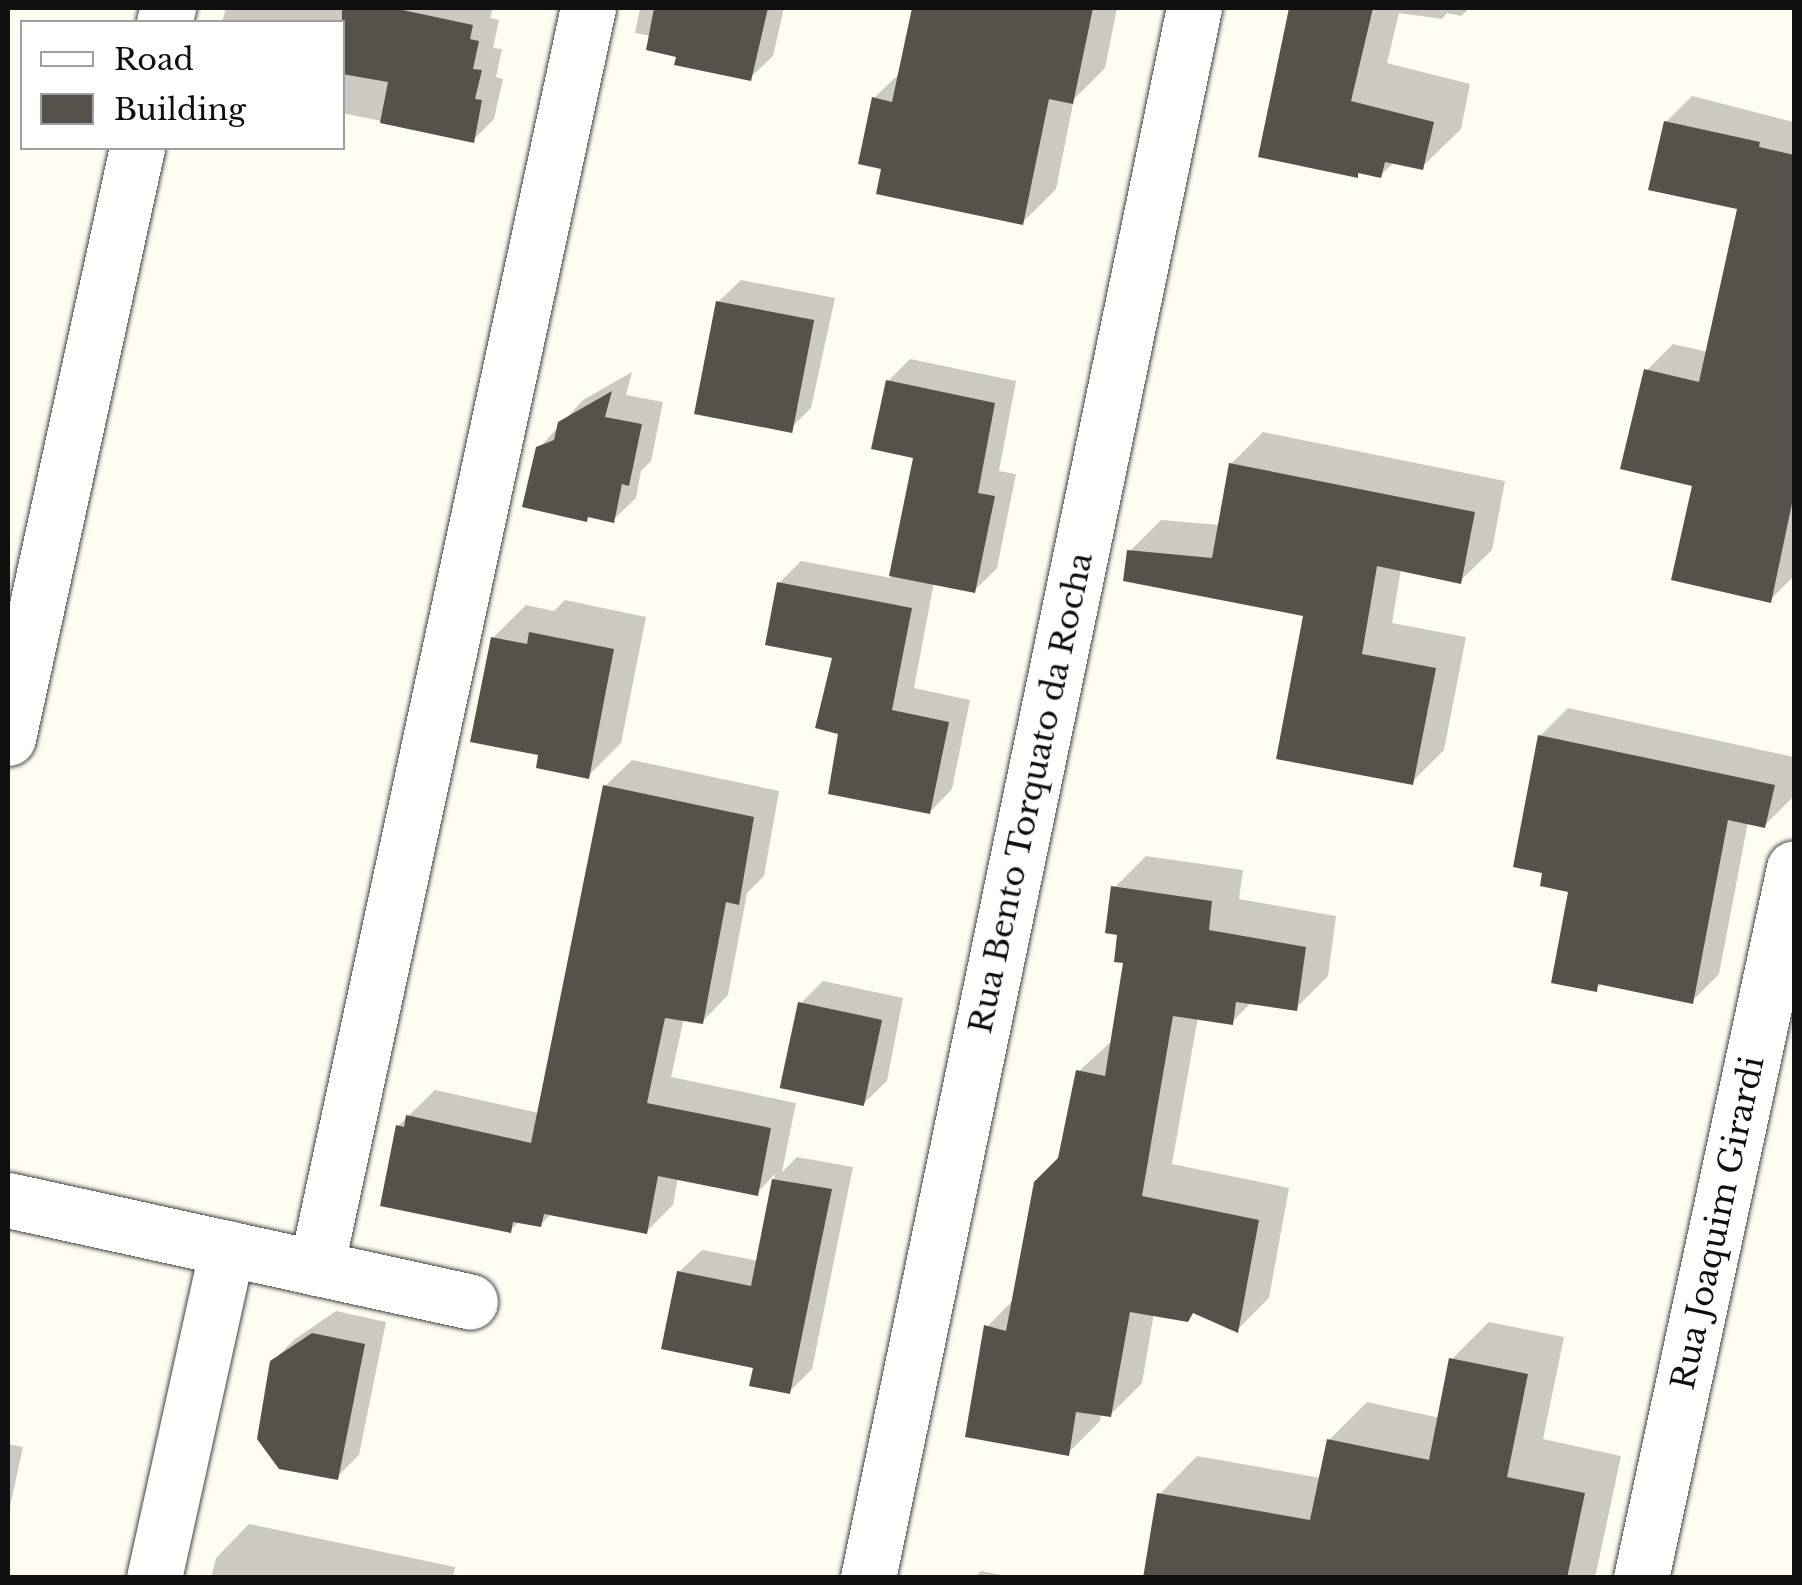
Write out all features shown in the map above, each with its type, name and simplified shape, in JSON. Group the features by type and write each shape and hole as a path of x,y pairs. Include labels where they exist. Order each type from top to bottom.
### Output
{"street":[{"path":"316,1268 588,8"},
{"name":"Rua Bento Torquato da Rocha","path":"868,1578 1194,8"},
{"path":"8,738 137,150"},
{"name":"Rua Joaquim Girardi","path":"1642,1578 1794,868"},
{"path":"8,1200 470,1302"},
{"path":"154,1578 226,1248"}],"building":[{"path":"342,8 393,8 473,25 470,39 479,41 473,69 482,70 475,99 482,100 474,143 380,123 388,82 345,75"},
{"path":"654,8 768,8 751,81 674,65 676,57 646,50"},
{"path":"912,8 1093,8 1073,104 1049,99 1023,225 876,194 881,169 858,164 872,97 892,102"},
{"path":"1289,8 1373,8 1351,101 1434,122 1423,170 1385,162 1381,178 1358,173 1358,178 1258,157"},
{"path":"1664,121 1760,142 1759,147 1794,155 1794,494 1771,603 1671,580 1692,486 1620,469 1644,369 1699,382 1737,209 1648,190"},
{"path":"716,301 814,320 792,433 694,414"},
{"path":"886,380 995,403 978,493 995,496 975,593 889,576 913,458 871,449"},
{"path":"612,391 605,417 642,424 629,486 622,484 614,523 588,517 587,522 522,507 536,447 554,440 558,422"},
{"path":"1229,463 1475,512 1461,584 1377,566 1362,654 1436,668 1413,785 1276,759 1303,616 1123,581 1127,550 1212,558"},
{"path":"777,582 912,608 892,710 949,722 930,814 828,794 838,734 815,728 832,658 765,645"},
{"path":"529,632 614,649 589,779 536,768 538,755 470,742 491,637 527,644"},
{"path":"1538,735 1775,785 1765,828 1728,820 1693,1004 1598,984 1597,992 1551,983 1568,892 1540,886 1542,873 1513,867"},
{"path":"603,785 754,817 739,905 726,902 703,1024 665,1018 647,1103 771,1128 758,1196 658,1176 647,1234 544,1214 541,1227 513,1222 511,1233 380,1206 396,1125 404,1127 406,1115 531,1143"},
{"path":"1111,886 1212,901 1209,930 1306,947 1297,1011 1236,1002 1233,1025 1173,1016 1142,1196 1259,1220 1238,1333 1193,1313 1188,1322 1130,1312 1111,1417 1076,1412 1069,1456 965,1437 984,1325 1006,1331 1034,1182 1058,1158 1076,1070 1105,1076 1123,963 1114,962 1117,935 1105,933"},
{"path":"798,1002 882,1020 864,1106 780,1088"},
{"path":"772,1179 832,1189 790,1394 749,1386 753,1368 661,1349 677,1271 751,1286"},
{"path":"312,1333 365,1344 338,1480 279,1469 257,1439 270,1361"},
{"path":"1449,1358 1528,1374 1507,1477 1585,1493 1567,1578 1143,1578 1157,1493 1310,1520 1327,1439 1429,1460"}]}
